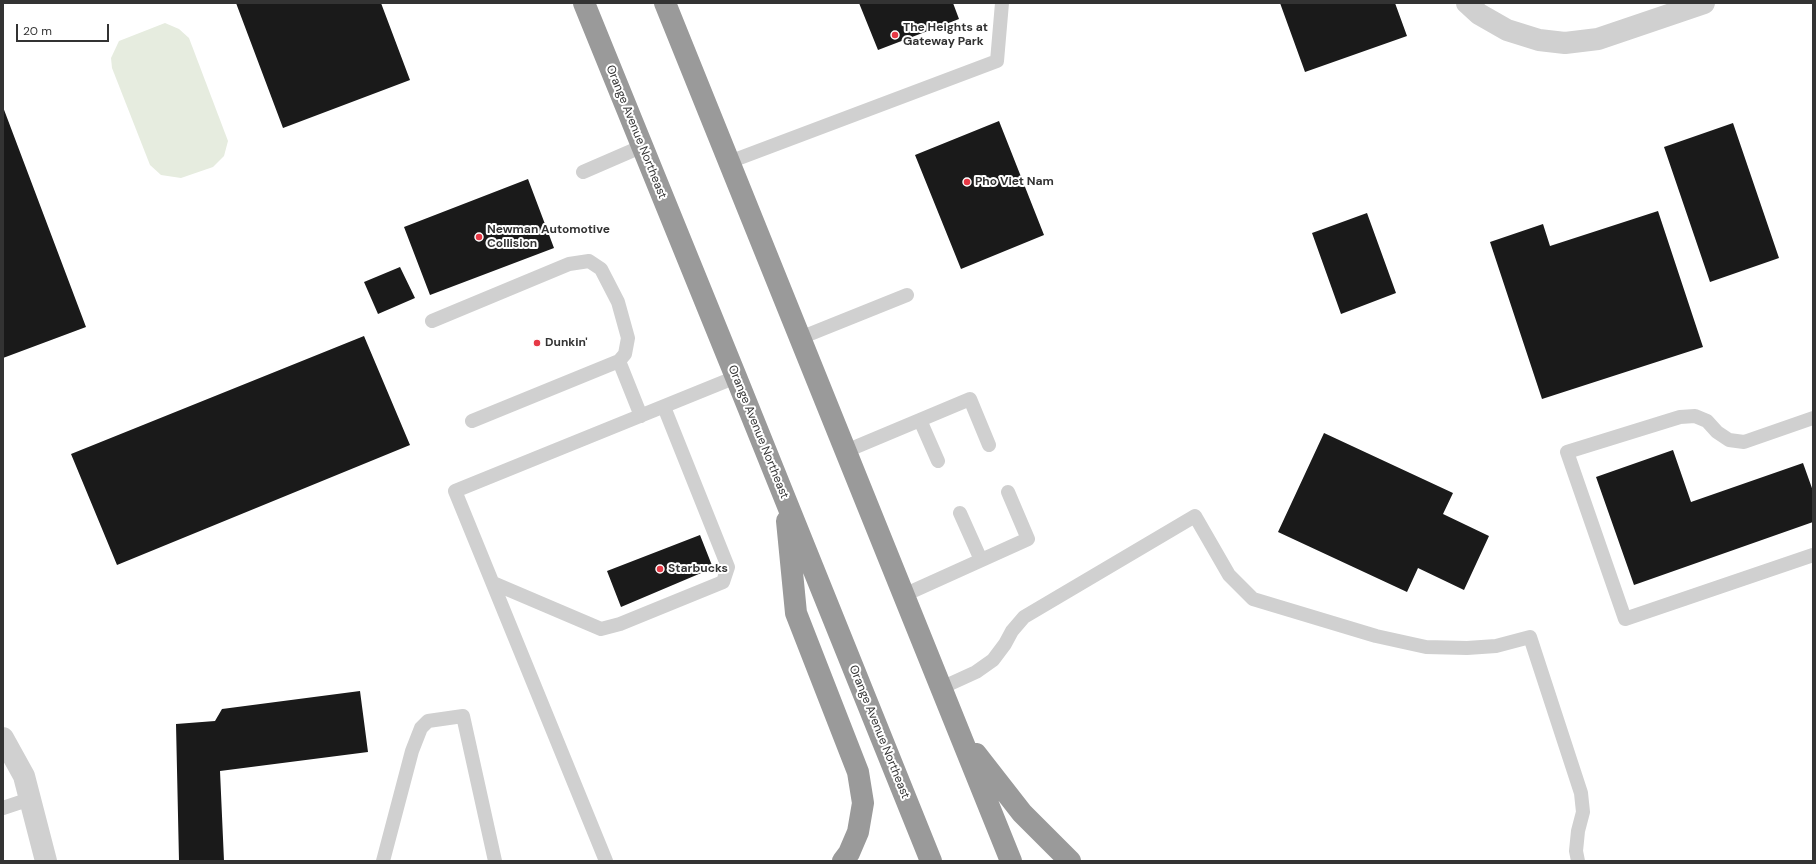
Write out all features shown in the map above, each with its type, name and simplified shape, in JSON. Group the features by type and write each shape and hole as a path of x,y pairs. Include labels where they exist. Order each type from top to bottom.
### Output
{"highway":[{"name":"Orange Avenue Northeast","path":"584,3 931,861"},
{"path":"664,3 1011,861"},
{"path":"784,496 796,614 858,772 863,803 858,832 849,853 843,861"},
{"path":"960,735 1022,813 1070,861"}],"street":[{"path":"1467,3 1479,14 1507,30 1539,40 1565,43 1598,39 1704,3"},
{"path":"3,738 24,776 46,861"}],"lane":[{"path":"729,162 997,61 1002,3"},
{"path":"583,172 642,146"},
{"path":"432,321 568,264 589,261 601,269 618,302 628,338 625,354 619,361 472,421"},
{"path":"800,338 907,295"},
{"path":"619,361 641,416"},
{"path":"606,861 455,491 736,377"},
{"path":"846,451 970,399 989,445"},
{"path":"493,583 601,629 620,624 724,582 728,568 664,406"},
{"path":"1813,418 1744,442 1729,440 1717,432 1707,421 1695,416 1680,417 1567,452 1625,620 1813,556"},
{"path":"920,420 938,461"},
{"path":"904,595 1028,539 1008,492"},
{"path":"960,513 981,560"},
{"path":"941,688 976,672 993,660 1024,616 1195,516 1229,575 1253,599 1376,636 1426,647 1467,648 1496,646 1530,637 1581,793 1583,812 1578,831 1576,850 1578,861"},
{"path":"383,861 412,751 421,728 428,721 463,716 495,861"},
{"path":"3,808 30,799"}],"shaded area":[{"path":"165,23 179,29 189,38 228,141 224,156 213,167 181,178 161,175 150,165 112,68 111,58 119,41"}],"building":[{"path":"236,3 381,3 410,80 283,128"},
{"name":"The Heights at Gateway Park","path":"859,3 953,3 959,19 878,50"},
{"path":"1280,3 1395,3 1407,36 1305,72"},
{"path":"3,107 86,327 3,358"},
{"path":"999,121 1044,235 961,269 915,155"},
{"path":"1733,123 1779,258 1710,282 1664,147"},
{"name":"Newman Automotive Collision","path":"528,179 554,248 430,295 404,227"},
{"path":"1658,211 1703,347 1542,399 1490,242 1543,224 1550,246"},
{"path":"1367,213 1396,293 1341,314 1312,233"},
{"path":"400,267 415,298 378,314 364,282"},
{"path":"364,336 410,445 117,565 71,454"},
{"path":"1324,433 1453,493 1443,514 1489,536 1464,590 1418,568 1407,592 1278,532"},
{"path":"1673,450 1691,502 1803,463 1813,491 1813,522 1634,585 1596,477"},
{"name":"Starbucks","path":"700,535 713,568 621,607 607,571"},
{"path":"360,691 368,752 220,771 224,861 179,861 176,724 215,721 222,709"}],"place":[{"name":"The Heights at Gateway Park","path":"895,35"},
{"name":"Pho Viet Nam","path":"967,182"},
{"name":"Newman Automotive Collision","path":"479,237"},
{"name":"Dunkin'","path":"537,343"},
{"name":"Starbucks","path":"660,569"}]}
